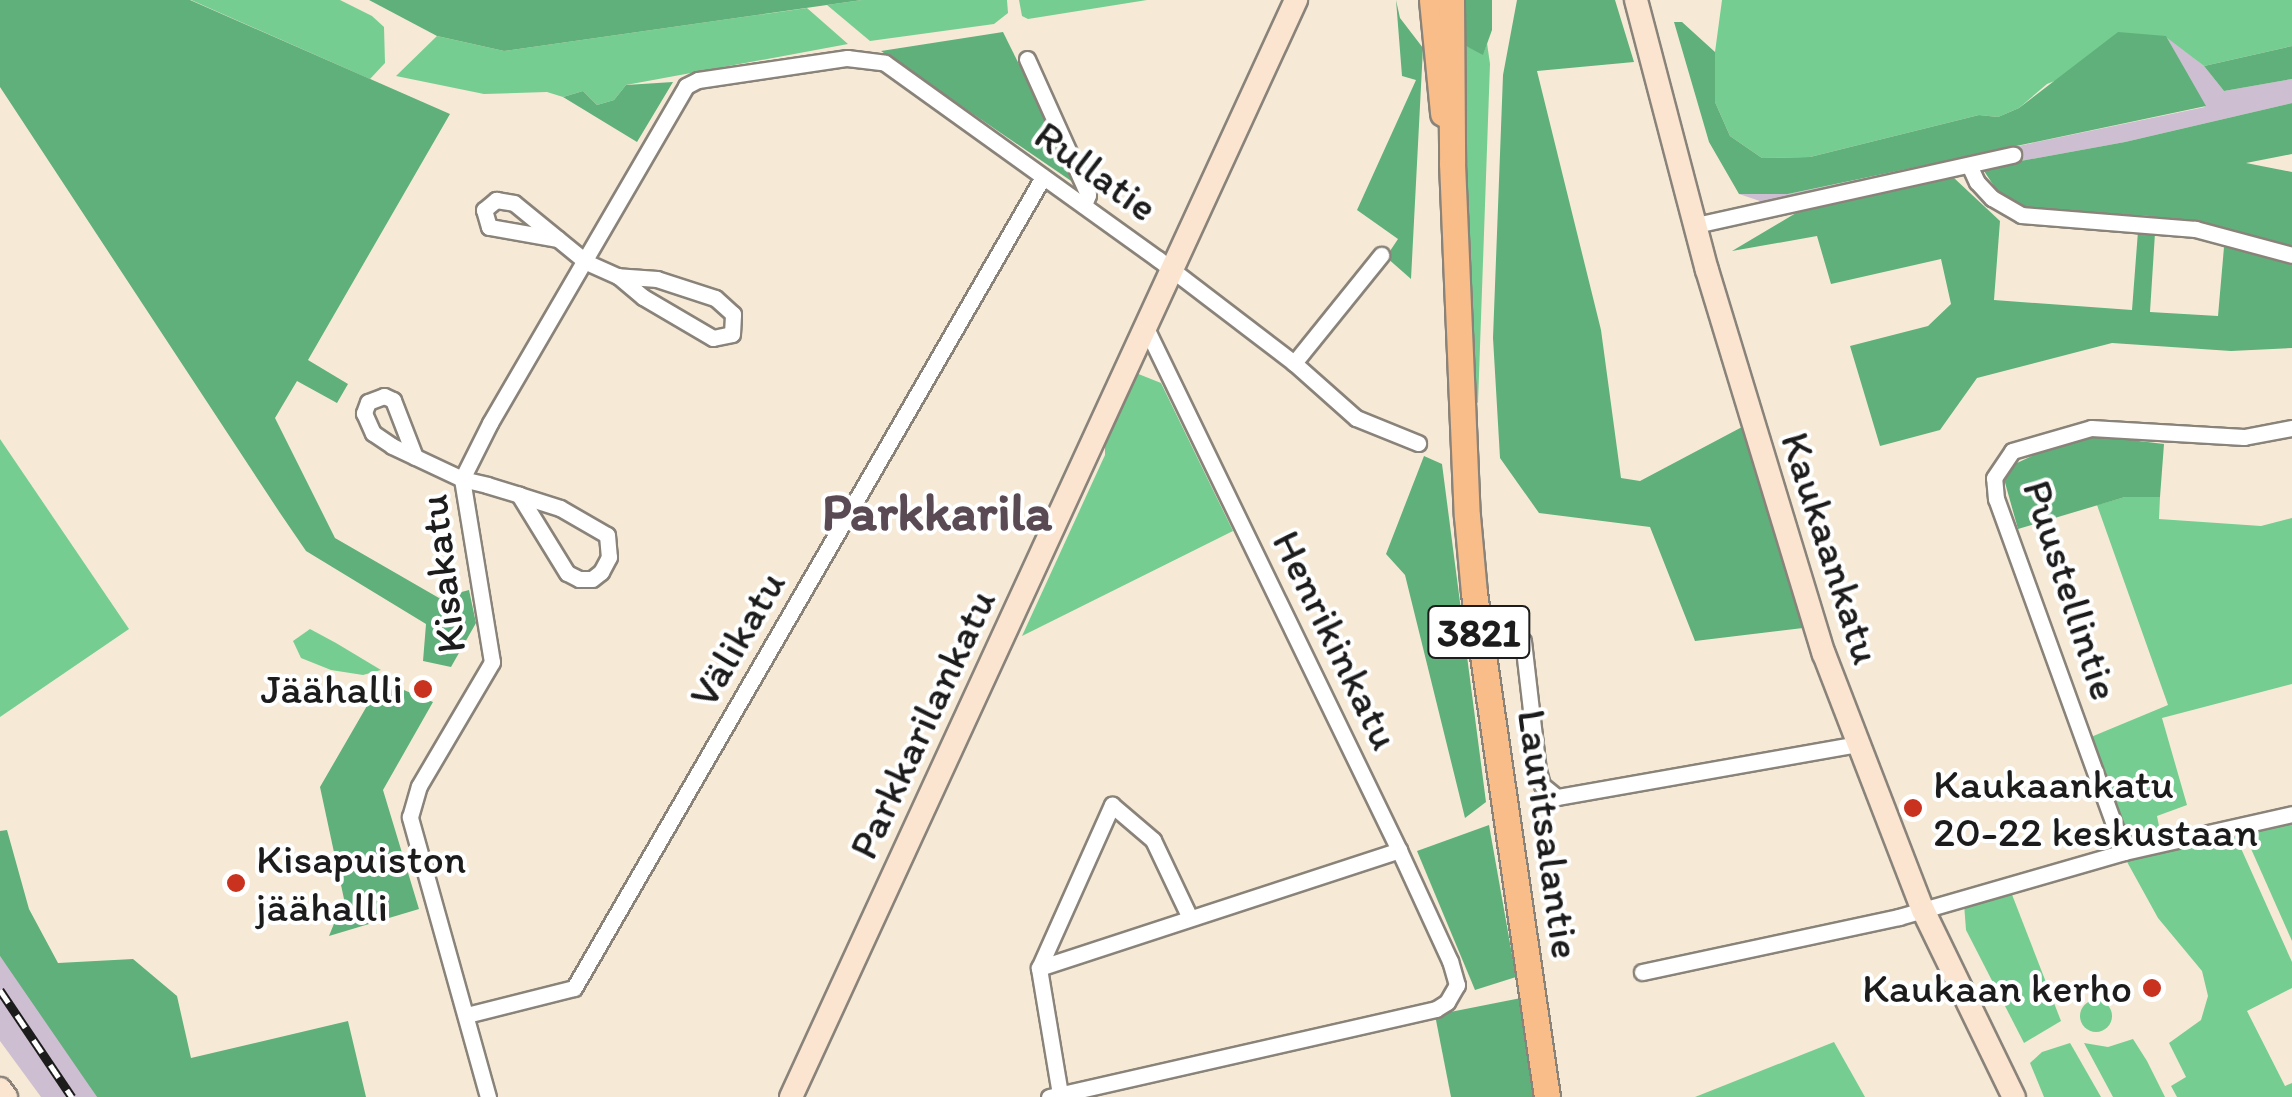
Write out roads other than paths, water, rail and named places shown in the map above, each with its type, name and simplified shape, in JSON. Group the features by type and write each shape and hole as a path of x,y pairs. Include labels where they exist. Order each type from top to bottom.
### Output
{"main road":[{"name":"Lauritsalantie","path":"1432,0 1437,81 1452,163"},
{"name":"Lauritsalantie","path":"1451,0 1452,163 1474,593 1547,1097"}],"street":[{"name":"Parkkarilankatu","path":"791,1097 1296,0"},
{"name":"Kaukaankatu","path":"1636,0 1788,545 1858,744 1923,910 2014,1097"},
{"name":"Rullatie","path":"698,80 847,58 885,64 1043,177 1086,200 1294,363 1356,418 1418,443"},
{"path":"1028,59 1086,200"},
{"name":"Kisakatu","path":"488,1097 410,816 419,786 492,662 462,479 490,422 586,262 677,95 698,80"},
{"path":"1696,225 2013,156"},
{"path":"1970,165 1977,182 1992,198 2022,214 2195,229 2292,256"},
{"name":"Välikatu","path":"468,1015 574,988 1043,177"},
{"path":"558,239 586,262 618,276 712,338 732,334 733,314 716,298 657,279 618,276"},
{"path":"1294,363 1381,256"},
{"name":"Henrikinkatu","path":"1054,1096 1436,1009 1447,1002 1457,986 1450,960 1399,850 1146,328"},
{"name":"Puustellintie","path":"2124,852 1996,498 1994,478 2012,451 2091,428 2244,437 2292,428"},
{"path":"416,457 462,479 519,495 560,508 608,535 609,557 600,572 592,578 579,579 568,573 519,495"},
{"path":"1523,641 1538,770 1542,786 1557,797 1858,744"},
{"path":"1054,1096 1039,968 1112,805 1153,840 1190,918"},
{"path":"1642,972 1923,910 2124,852 2292,814"},
{"path":"1039,968 1399,850"},
{"path":"0,1089 6,1097"}],"railway":[{"path":"0,990 72,1097"}],"place":[{"name":"Jäähalli","path":"423,689"},
{"name":"Kaukaankatu 20-22 keskustaan","path":"1913,808"},
{"name":"Kisapuiston jäähalli","path":"236,883"},
{"name":"Kaukaan kerho","path":"2152,988"}],"district":[{"name":"Parkkarila","path":"937,513"}]}
